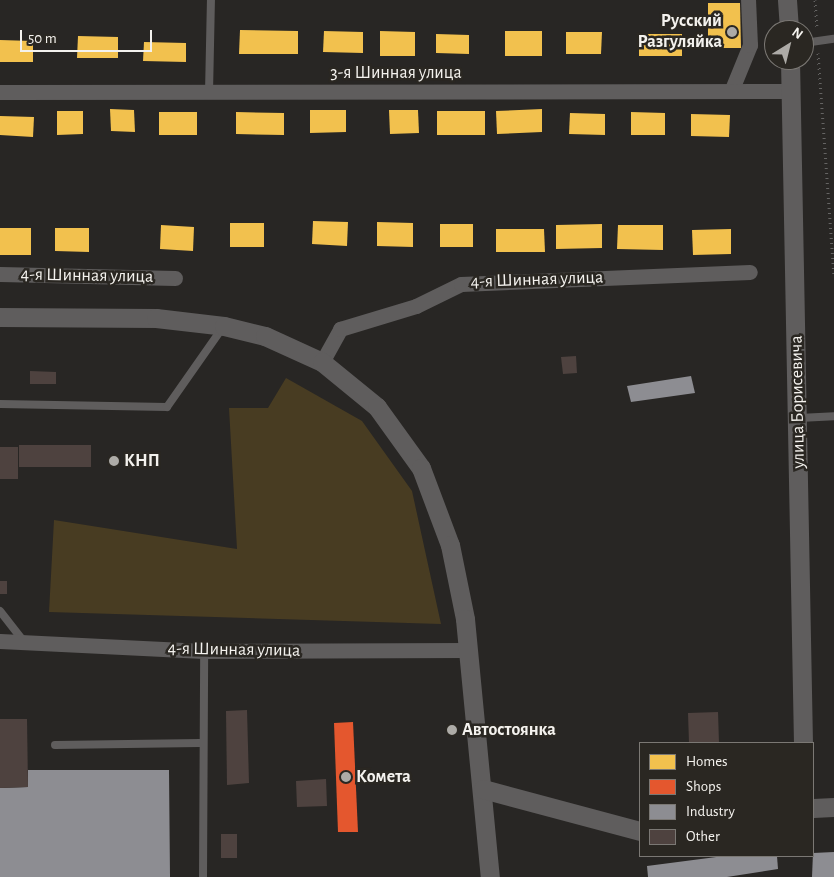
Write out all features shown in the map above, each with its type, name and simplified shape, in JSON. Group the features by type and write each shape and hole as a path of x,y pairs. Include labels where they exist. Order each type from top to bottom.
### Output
{"street":[{"path":"732,89 750,45 748,0"},
{"path":"787,0 788,20"},
{"name":"улица Борисевича","path":"790,70 799,418 803,742"},
{"name":"3-я Шинная улица","path":"0,92 209,93 732,89 791,91"},
{"name":"4-я Шинная улица","path":"322,362 340,329 416,306 461,284 750,272"},
{"name":"4-я Шинная улица","path":"0,274 175,278"},
{"path":"0,317 156,318 224,326 265,336 322,362 377,407 421,468 450,545 468,650 483,789 490,877"},
{"name":"4-я Шинная улица","path":"0,641 204,651 468,650"},
{"path":"483,789 639,831"},
{"path":"814,808 834,807"}],"lane":[{"path":"209,93 210,0"},
{"path":"814,42 834,39"},
{"path":"0,404 167,407 224,326"},
{"path":"799,418 834,416"},
{"path":"0,611 24,642"},
{"path":"203,877 200,743 204,651"},
{"path":"55,745 200,743"}],"path":[{"path":"816,0 817,42 834,277"}],"shaded area":[{"path":"286,378 362,421 412,491 441,624 49,612 54,520 237,549 229,408 268,408"}],"building: Homes":[{"path":"708,3 740,3 741,48 708,48"},
{"path":"240,30 298,31 298,54 239,54"},
{"path":"324,31 363,32 363,53 323,52"},
{"path":"380,31 415,32 415,56 380,56"},
{"path":"505,31 542,31 542,56 505,56"},
{"path":"566,32 602,32 601,54 566,54"},
{"path":"436,34 469,35 469,54 436,53"},
{"path":"639,34 682,34 682,56 639,56"},
{"path":"78,36 118,37 118,58 77,58"},
{"path":"0,40 33,41 33,62 0,62"},
{"path":"144,42 186,43 186,62 143,61"},
{"path":"110,109 134,110 135,132 111,131"},
{"path":"542,109 542,132 497,134 496,111"},
{"path":"310,110 346,110 346,132 310,133"},
{"path":"389,110 418,110 419,133 390,134"},
{"path":"57,111 83,111 83,134 57,135"},
{"path":"437,111 485,111 485,135 437,135"},
{"path":"159,112 197,112 197,135 159,135"},
{"path":"236,112 284,113 284,135 236,134"},
{"path":"631,112 665,113 665,135 631,135"},
{"path":"570,113 605,114 605,135 569,134"},
{"path":"691,114 730,115 729,137 691,136"},
{"path":"0,116 34,117 33,137 0,135"},
{"path":"313,221 348,222 347,246 312,244"},
{"path":"377,222 413,223 413,247 377,246"},
{"path":"230,223 264,223 264,247 230,247"},
{"path":"440,224 473,224 473,247 440,247"},
{"path":"602,224 602,248 556,249 556,225"},
{"path":"161,225 194,227 193,251 160,249"},
{"path":"618,225 663,225 663,250 617,249"},
{"path":"0,228 31,228 31,255 0,255"},
{"path":"55,228 89,228 89,252 55,251"},
{"path":"496,229 544,229 545,252 496,252"},
{"path":"731,229 731,254 693,255 692,230"}],"building: Shops":[{"name":"Комета","path":"353,722 358,832 338,832 334,723"}],"building: Industry":[{"path":"691,376 695,393 631,402 627,386"},
{"path":"28,770 169,770 170,877 0,877 0,788 28,787"},
{"path":"834,852 834,877 812,877 814,853"},
{"path":"716,857 777,857 778,869 727,877 648,877 647,866"}],"building: Other":[{"path":"576,356 577,373 563,374 561,357"},
{"path":"30,371 56,372 56,384 30,384"},
{"path":"19,445 91,445 91,467 19,467"},
{"path":"0,447 18,447 18,479 0,479"},
{"path":"0,581 7,581 7,594 0,594"},
{"path":"247,710 249,783 227,785 226,711"},
{"path":"718,712 719,742 689,742 688,713"},
{"path":"0,719 27,719 28,787 0,788"},
{"path":"326,779 327,806 297,807 296,781"},
{"path":"221,834 237,834 237,858 221,858"}],"place":[{"name":"Русский Разгуляйка","path":"732,32"},
{"name":"КНП","path":"114,461"},
{"name":"Автостоянка","path":"452,730"},
{"name":"Комета","path":"346,777"}]}
